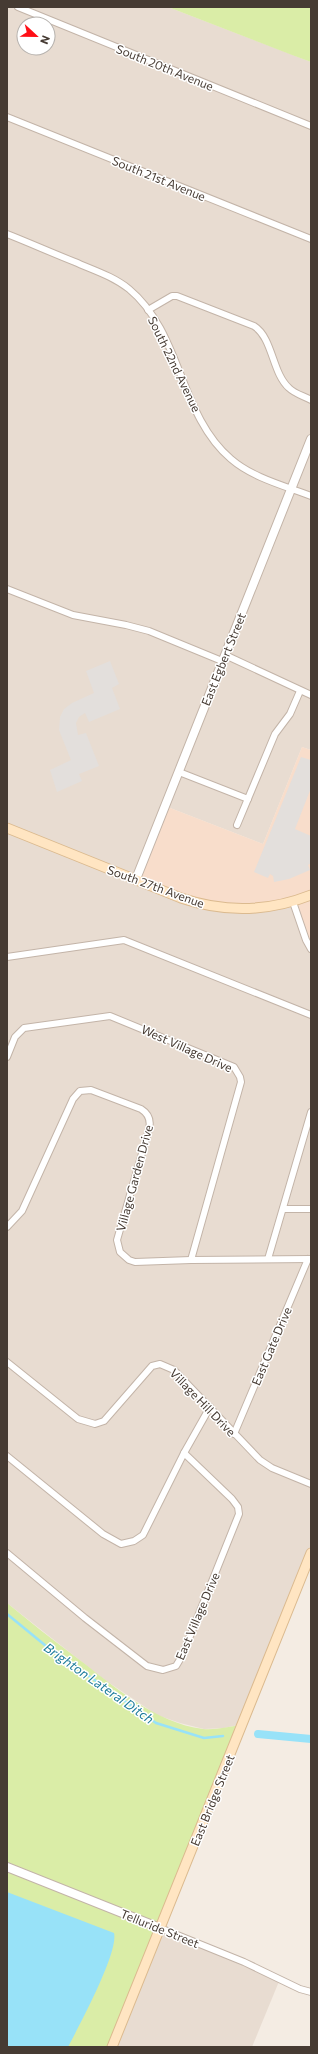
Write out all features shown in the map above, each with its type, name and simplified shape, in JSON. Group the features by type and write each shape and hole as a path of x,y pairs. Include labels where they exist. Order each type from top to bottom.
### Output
{"main road":[{"name":"South 27th Avenue","path":"7,828 190,901 222,908 251,909 292,902 311,895"},
{"name":"East Bridge Street","path":"112,2047 311,1553"}],"street":[{"name":"South 20th Avenue","path":"18,7 311,126"},
{"name":"South 21st Avenue","path":"7,117 311,239"},
{"name":"South 22nd Avenue","path":"7,234 107,275 129,290 148,310 165,338 201,418 216,443 232,459 244,468 311,496"},
{"path":"148,310 172,296 177,296 254,326 263,334 284,383 296,393 311,400"},
{"name":"East Egbert Street","path":"136,879 311,439"},
{"path":"7,589 73,615 149,631 223,658 311,695"},
{"path":"237,825 275,734 290,714 300,691"},
{"path":"179,772 248,799"},
{"path":"292,902 306,940 311,949"},
{"path":"7,956 124,940 311,1015"},
{"name":"West Village Drive","path":"7,1056 15,1038 24,1028 110,1016 234,1067 238,1071 241,1082 191,1260"},
{"name":"Village Garden Drive","path":"7,1227 22,1211 73,1098 80,1091 91,1090 141,1109 150,1120 149,1130 117,1240 120,1252 129,1260 135,1262 310,1259"},
{"path":"268,1259 311,1112"},
{"path":"283,1209 311,1209"},
{"name":"East Gate Drive","path":"234,1434 310,1259"},
{"name":"Village Hill Drive","path":"7,1362 78,1419 89,1424 104,1421 149,1368 160,1364 174,1370 234,1434 267,1465 311,1484"},
{"path":"7,1456 103,1534 114,1542 124,1545 143,1535 184,1453 210,1407"},
{"name":"East Village Drive","path":"7,1553 85,1618 147,1666 159,1670 172,1668 182,1656 238,1514 238,1507 232,1499 184,1453"},
{"name":"Telluride Street","path":"7,1867 244,1962 300,1989 311,1992"}],"shaded area":[{"path":"7,7 168,7 311,62 311,750 302,747 263,844 165,806 293,902 311,949 311,1553 243,1724 224,1728 204,1729 180,1723 157,1715 105,1680 7,1603"},
{"path":"110,661 119,684 112,688 120,709 89,722 85,713 79,717 76,723 78,735 86,733 99,766 79,774 82,781 57,792 50,770 71,760 59,730 60,717 64,709 72,703 94,693 86,671"},
{"path":"302,747 311,750 311,949 292,902 222,908 136,879 165,806 263,844"},
{"path":"301,757 311,760 311,788 295,829 311,836 311,863 308,865 310,870 289,879 274,882 273,876 270,874 268,878 254,872"},
{"path":"160,1928 280,1979 252,2047 112,2047"}],"green space":[{"path":"168,7 311,7 311,62 292,55"},
{"path":"7,1603 120,1691 152,1711 185,1725 203,1729 218,1729 243,1724 112,2047 7,2047"}],"water":[{"path":"7,1892 114,1933 114,1942 105,1972 68,2047 7,2047"}],"waterway":[{"name":"Brighton Lateral Ditch","path":"7,1614 46,1646 156,1723 204,1738 223,1736"},
{"name":"Brighton Lateral Ditch","path":"258,1734 311,1739"}]}
